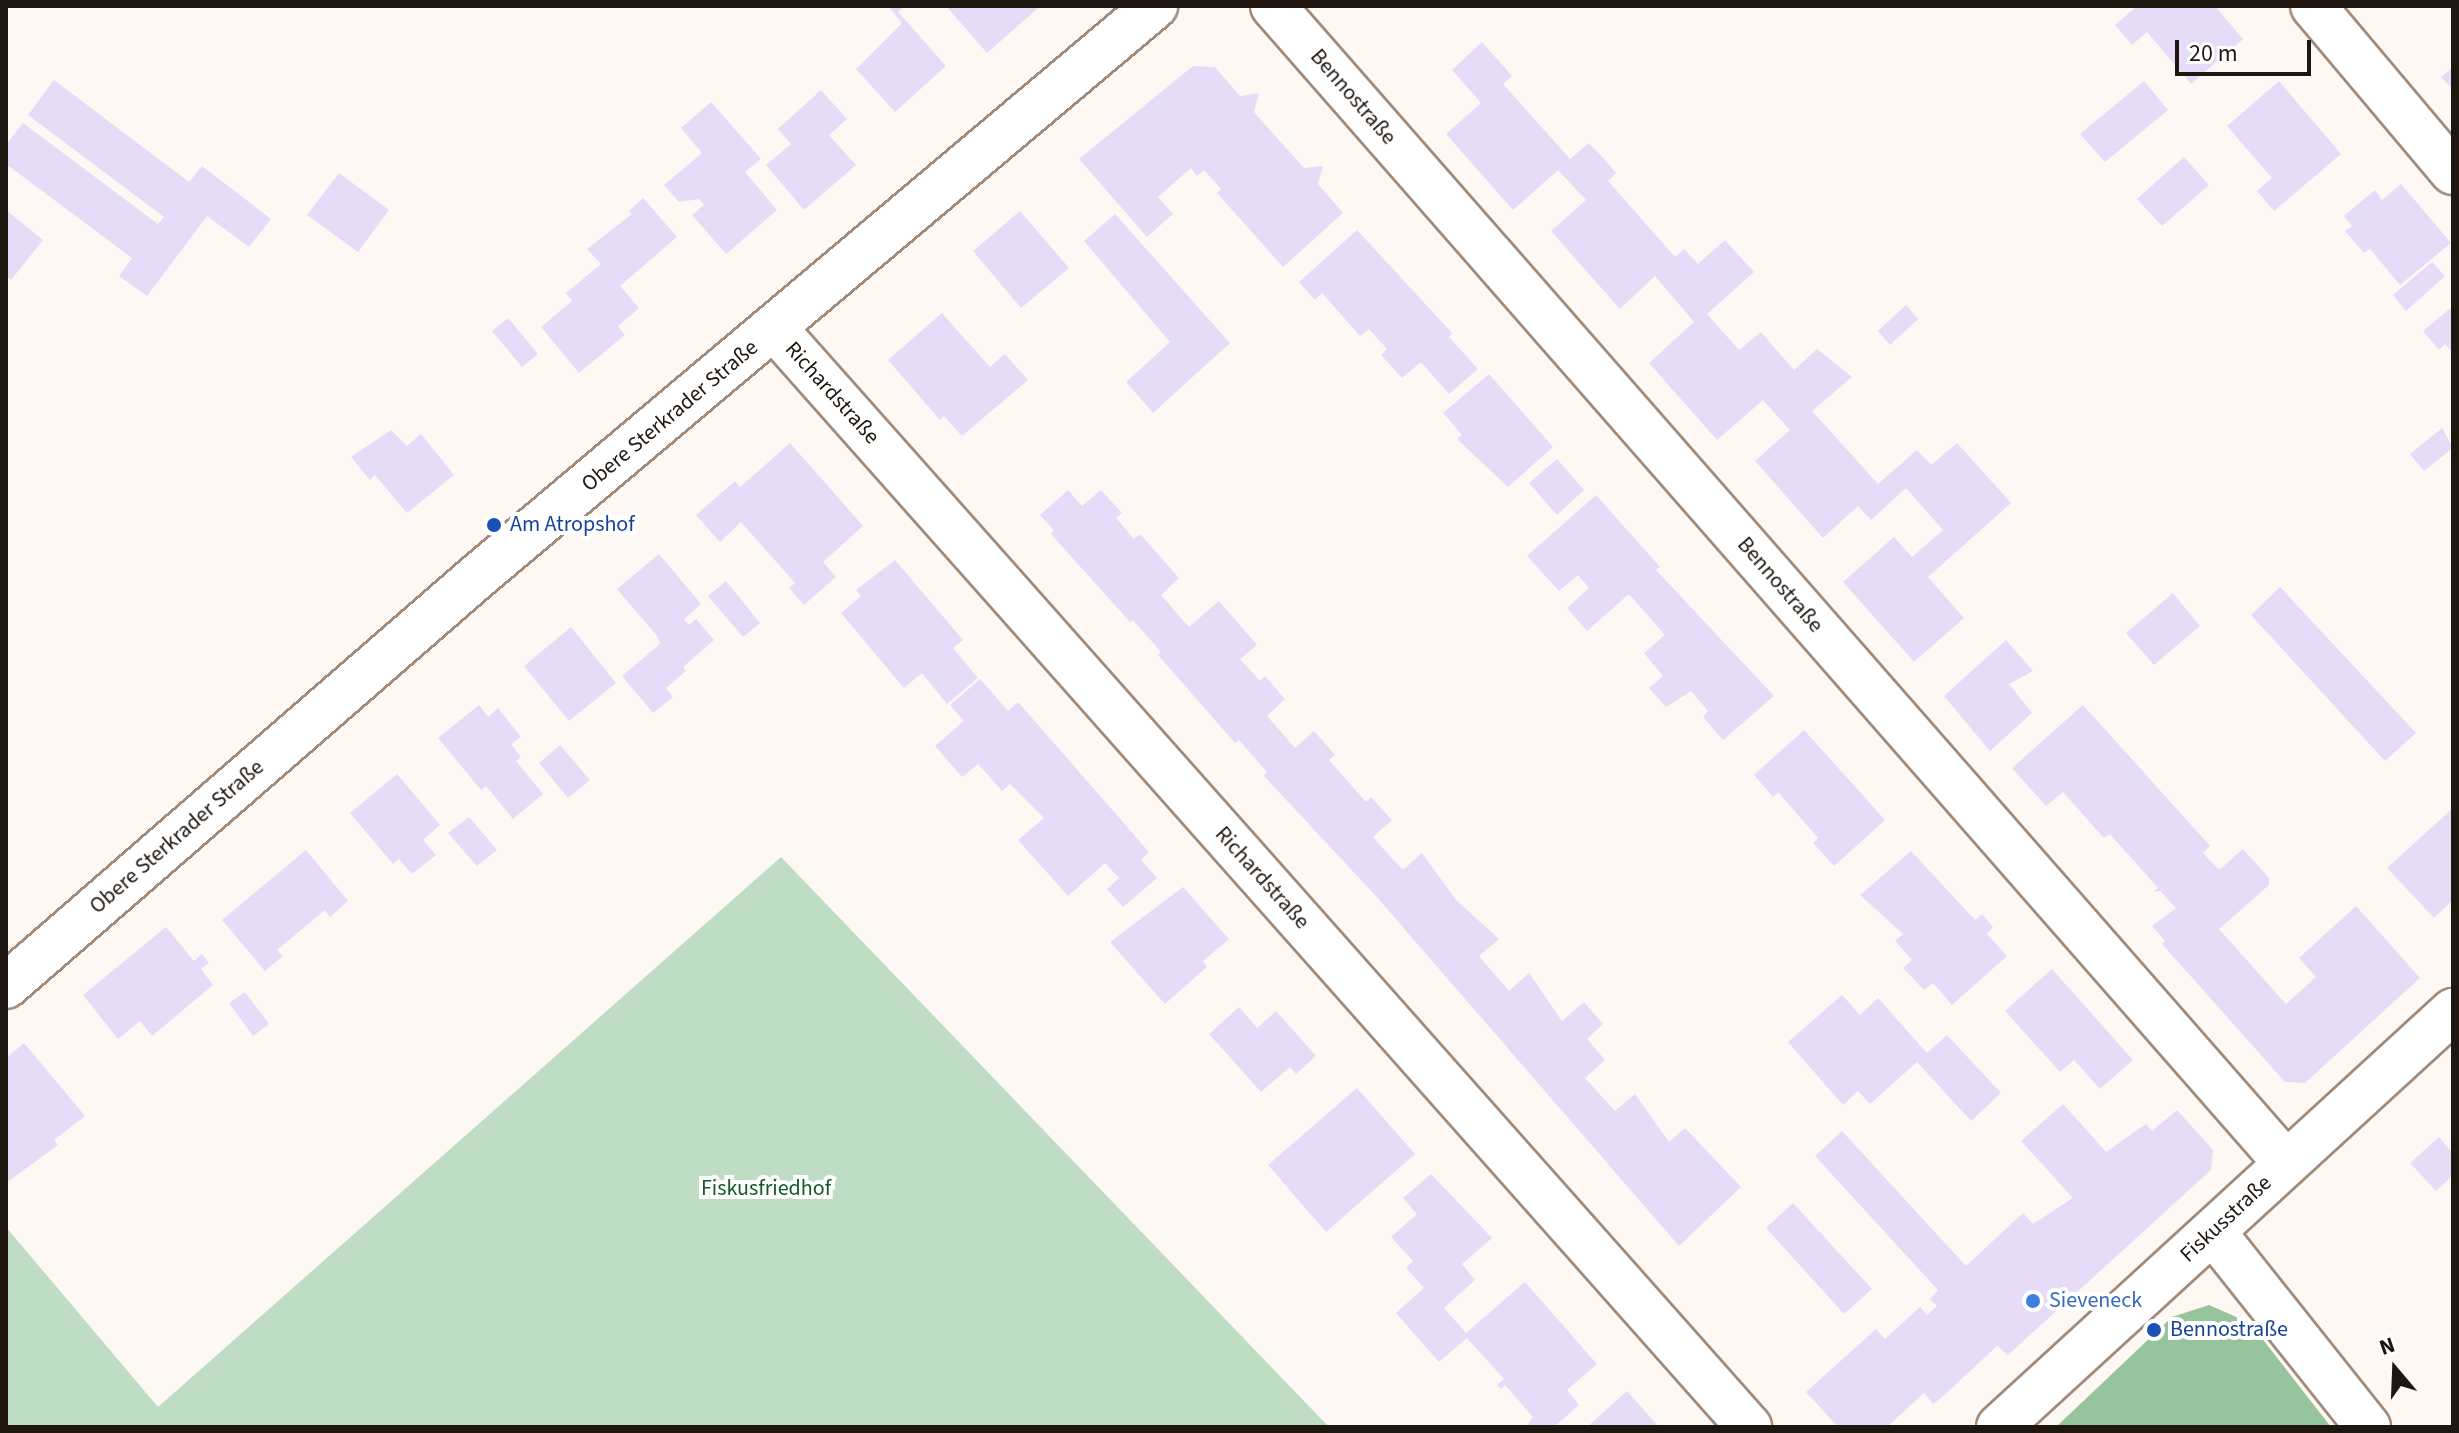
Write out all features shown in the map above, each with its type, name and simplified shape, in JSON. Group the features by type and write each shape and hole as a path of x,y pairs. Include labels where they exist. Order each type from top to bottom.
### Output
{"street":[{"name":"Obere Sterkrader Straße","path":"6,986 467,585 775,329 1155,6"},
{"name":"Bennostraße","path":"1273,6 2286,1163"},
{"path":"2313,6 2453,172"},
{"name":"Richardstraße","path":"775,329 1749,1427"},
{"name":"Fiskusstraße","path":"1999,1427 2453,1011"},
{"path":"2213,1232 2368,1427"}],"green space":[{"name":"Fiskusfriedhof","path":"781,857 1329,1427 6,1427 6,1227 158,1407"},
{"path":"2209,1305 2250,1323 2331,1427 2056,1427 2172,1317"}],"building":[{"path":"888,6 905,6 898,12 946,66 895,112 856,69 902,23"},
{"path":"946,6 1036,6 1038,8 987,53"},
{"path":"2137,6 2215,6 2243,39 2191,84 2147,32 2132,45 2115,25"},
{"path":"1482,42 1512,76 1503,84 1570,159 1589,143 1616,173 1608,181 1675,257 1684,249 1698,264 1725,240 1754,272 1707,314 1739,350 1761,332 1794,370 1817,349 1852,377 1812,411 1878,484 1917,450 1931,465 1957,443 2011,503 1928,577 1964,618 1914,662 1843,582 1894,537 1912,557 1943,530 1906,488 1871,520 1858,506 1823,538 1755,461 1790,430 1763,400 1717,440 1649,363 1694,322 1655,276 1620,309 1551,231 1586,200 1558,170 1513,210 1446,134 1481,103 1452,70"},
{"path":"1193,66 1215,67 1240,96 1259,93 1254,112 1304,168 1323,166 1318,184 1343,213 1283,267 1217,193 1221,189 1204,170 1197,176 1191,168 1158,197 1173,214 1147,237 1079,159"},
{"path":"2453,67 2453,90 2441,77"},
{"path":"54,80 189,182 202,166 271,219 249,247 207,216 147,296 119,276 132,258 6,164 6,145 23,123 158,224 164,217 28,115"},
{"path":"2144,81 2168,110 2105,162 2080,134"},
{"path":"2279,81 2341,154 2274,211 2257,191 2272,178 2227,126"},
{"path":"821,90 847,119 829,135 856,165 804,210 766,165 791,144 778,129"},
{"path":"711,102 761,159 745,172 777,210 726,254 692,215 704,205 699,199 679,202 664,185 702,153 681,128"},
{"path":"2184,157 2209,185 2162,226 2137,199"},
{"path":"339,173 389,210 358,252 307,215"},
{"path":"2401,184 2451,243 2400,285 2370,249 2364,253 2345,231 2352,226 2344,216 2375,190 2382,200"},
{"path":"643,198 677,237 620,286 639,308 618,326 625,335 579,373 541,327 572,301 566,293 601,264 587,249 632,214 629,211"},
{"path":"6,210 43,240 11,280 6,276"},
{"path":"1020,211 1069,268 1021,308 973,251"},
{"path":"1115,214 1230,343 1153,413 1126,382 1170,342 1084,241"},
{"path":"1357,230 1452,333 1449,337 1478,369 1449,394 1421,362 1402,378 1381,355 1387,349 1369,329 1360,336 1322,293 1315,300 1299,282"},
{"path":"2432,262 2445,276 2406,311 2393,295"},
{"path":"1906,305 1918,319 1890,345 1878,331"},
{"path":"2453,306 2453,353 2445,344 2439,350 2423,331"},
{"path":"942,313 990,367 1005,354 1028,380 962,436 944,416 940,420 888,360"},
{"path":"508,318 538,354 522,367 492,331"},
{"path":"1489,374 1553,447 1508,487 1457,439 1462,435 1443,413"},
{"path":"2442,428 2453,448 2424,471 2410,454"},
{"path":"391,430 407,446 421,434 454,475 407,513 375,475 370,480 351,457"},
{"path":"790,443 863,526 823,562 836,577 804,605 789,588 795,583 741,522 720,542 696,515 735,481 740,487"},
{"path":"1557,459 1584,490 1557,515 1529,483"},
{"path":"1068,490 1082,506 1101,490 1122,513 1116,518 1134,539 1140,534 1179,578 1161,595 1189,627 1219,601 1257,645 1240,659 1260,681 1265,676 1285,699 1267,716 1295,748 1314,731 1335,755 1329,760 1366,802 1371,797 1392,820 1373,837 1387,853 1403,870 1422,853 1456,900 1499,939 1479,956 1509,991 1529,973 1562,1021 1584,1002 1603,1024 1587,1039 1605,1060 1585,1078 1615,1111 1635,1094 1669,1142 1685,1128 1741,1187 1679,1246 1375,895 1264,776 1267,772 1239,740 1235,743 1158,655 1161,652 1133,620 1130,622 1051,534 1054,530 1040,515"},
{"path":"1596,495 1660,567 1656,570 1774,696 1723,740 1703,717 1708,711 1691,691 1666,707 1649,688 1663,676 1644,653 1665,635 1629,594 1587,631 1567,608 1589,588 1578,575 1559,591 1527,556"},
{"path":"659,554 701,604 684,619 689,625 696,619 714,640 683,667 686,671 666,688 673,697 653,713 622,676 660,644 658,637 617,589"},
{"path":"895,560 963,640 953,648 978,678 947,704 922,673 904,688 841,613 861,596 856,590"},
{"path":"726,581 760,623 743,637 708,596"},
{"path":"2280,587 2416,733 2385,761 2251,615"},
{"path":"2173,593 2200,626 2154,665 2126,633"},
{"path":"571,627 616,683 569,721 524,666"},
{"path":"2006,640 2033,671 2009,684 2032,713 1990,751 1944,696"},
{"path":"980,679 1008,711 1018,702 1149,852 1141,860 1157,878 1123,907 1107,889 1119,878 1105,863 1068,896 1018,840 1044,818 1010,784 1002,791 978,764 962,777 935,746 964,721 950,705"},
{"path":"479,705 488,717 498,708 521,737 511,744 521,757 516,761 543,794 513,819 486,786 481,790 438,738"},
{"path":"2083,705 2210,846 2203,853 2219,870 2243,849 2269,878 2269,885 2219,929 2286,1004 2316,977 2299,958 2356,906 2420,978 2305,1083 2285,1082 2162,944 2165,941 2152,926 2176,908 2160,891 2153,892 2158,888 2110,834 2104,838 2063,792 2046,806 2012,768"},
{"path":"1804,730 1885,820 1834,866 1813,843 1818,838 1778,792 1773,797 1754,775"},
{"path":"560,745 590,780 568,798 539,763"},
{"path":"397,774 440,825 423,840 436,855 412,874 399,859 393,864 350,813"},
{"path":"2453,808 2453,900 2434,918 2387,868"},
{"path":"469,817 497,850 477,866 448,833"},
{"path":"306,850 348,901 330,917 325,910 277,950 283,956 265,971 222,920"},
{"path":"1911,851 1975,920 1982,914 1993,927 1987,934 2007,956 1952,1005 1933,983 1924,990 1903,968 1912,960 1895,941 1903,934 1860,895"},
{"path":"1183,887 1229,939 1203,961 1207,967 1165,1004 1110,942"},
{"path":"166,927 194,961 202,954 209,963 201,969 213,985 152,1036 140,1021 118,1039 83,995"},
{"path":"2052,969 2133,1060 2100,1089 2074,1060 2060,1072 2005,1011"},
{"path":"245,992 269,1024 253,1036 229,1003"},
{"path":"1842,995 1860,1015 1878,998 1927,1053 1947,1035 2001,1093 1971,1121 1917,1062 1870,1104 1858,1091 1843,1105 1788,1042"},
{"path":"1239,1007 1257,1028 1276,1011 1316,1056 1296,1074 1290,1067 1261,1092 1209,1034"},
{"path":"24,1043 85,1116 54,1140 58,1145 6,1183 6,1058"},
{"path":"1357,1088 1415,1154 1326,1232 1268,1165"},
{"path":"2063,1104 2106,1152 2146,1124 2152,1131 2177,1110 2213,1150 2211,1170 2008,1355 1997,1346 1940,1399 1933,1404 1924,1393 1887,1427 1838,1427 1806,1392 1876,1329 1885,1339 1920,1307 1927,1315 1937,1306 1930,1299 1938,1290 1815,1156 1842,1131 1966,1266 2023,1213 2033,1224 2073,1198 2021,1141"},
{"path":"2439,1137 2453,1153 2453,1175 2436,1191 2410,1163"},
{"path":"1431,1174 1492,1238 1462,1264 1475,1280 1444,1308 1466,1333 1525,1282 1597,1364 1567,1390 1579,1405 1554,1427 1526,1427 1533,1417 1505,1385 1501,1389 1497,1385 1504,1379 1467,1338 1439,1362 1396,1313 1424,1288 1406,1268 1413,1261 1391,1237 1417,1214 1403,1198"},
{"path":"1793,1203 1872,1289 1844,1314 1766,1228"},
{"path":"1627,1391 1659,1427 1587,1427"}],"place":[{"name":"Am Atropshof","path":"494,525"},
{"name":"Sieveneck","path":"2033,1301"},
{"name":"Bennostraße","path":"2154,1330"}]}
